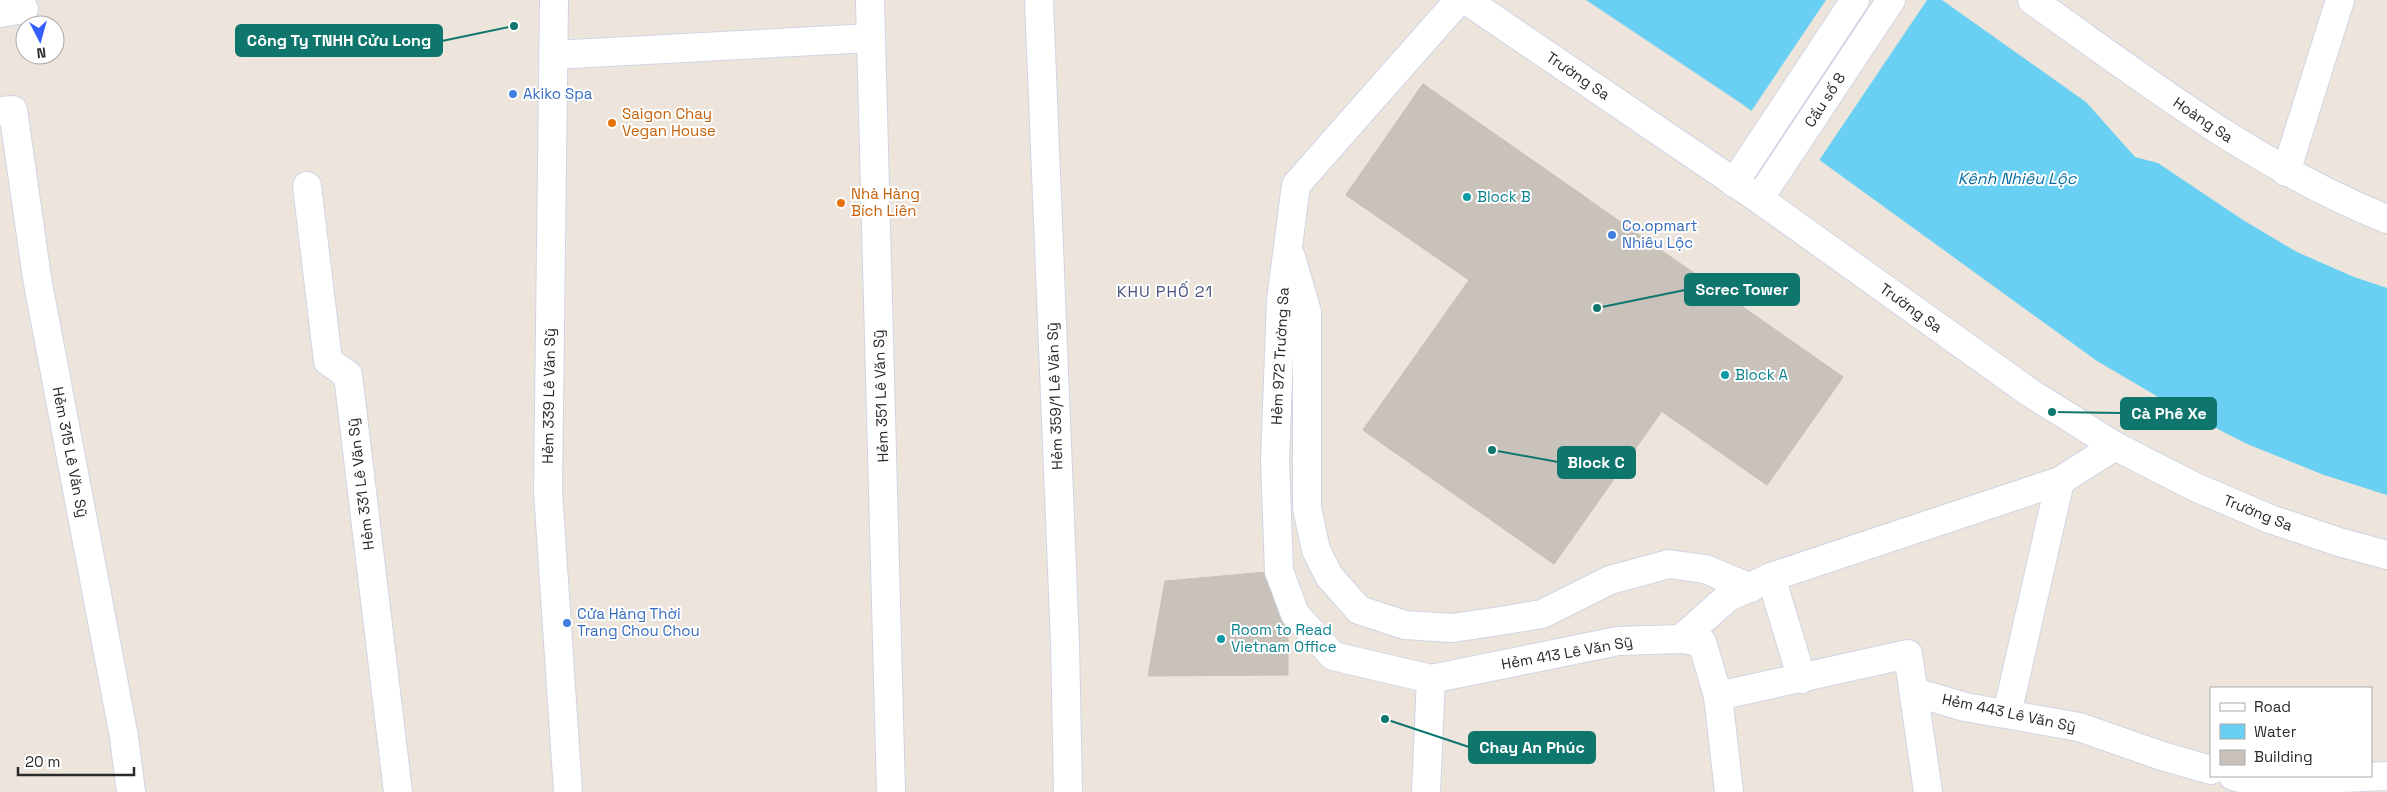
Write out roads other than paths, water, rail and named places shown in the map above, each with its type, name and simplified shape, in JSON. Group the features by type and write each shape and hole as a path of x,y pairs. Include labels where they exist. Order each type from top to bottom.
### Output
{"street":[{"name":"Hẻm 339 Lê Văn Sỹ","path":"554,0 548,492 568,792"},
{"name":"Hẻm 351 Lê Văn Sỹ","path":"870,0 891,792"},
{"name":"Hẻm 359/1 Lê Văn Sỹ","path":"1039,0 1065,643 1068,792"},
{"name":"Hẻm 972 Trường Sa","path":"1431,679 1333,656 1295,614 1279,571 1275,460 1281,300 1296,186 1459,0"},
{"name":"Trường Sa","path":"1466,0 1758,199 2029,392 2115,446 2195,487 2270,519 2339,542 2387,555"},
{"name":"Cầu số 8","path":"1734,183 1855,0"},
{"name":"Cầu số 8","path":"1758,199 1891,0"},
{"name":"Hoàng Sa","path":"2032,0 2196,116 2286,172 2348,203 2387,219"},
{"path":"2286,172 2340,0"},
{"path":"553,55 871,38"},
{"name":"Hẻm 315 Lê Văn Sỹ","path":"6,111 124,737 132,792"},
{"name":"Hẻm 331 Lê Văn Sỹ","path":"307,186 328,361 348,375 398,792"},
{"path":"1288,246 1307,312 1307,508 1316,550 1329,576 1359,610 1405,626 1452,628 1542,614 1610,580 1669,564 1705,569 1761,582"},
{"path":"1682,639 1727,598 1761,582 2060,481 2115,446"},
{"path":"2007,714 2060,481"},
{"path":"1761,582 1802,679"},
{"name":"Hẻm 413 Lê Văn Sỹ","path":"1431,679 1618,641 1682,639 1702,642 1718,696 1729,792"},
{"path":"1718,696 1802,679 1908,654 1928,792"},
{"path":"1426,792 1431,679"},
{"name":"Hẻm 443 Lê Văn Sỹ","path":"1914,692 1965,707 2079,727 2162,756 2210,770"},
{"path":"2372,777 2387,776"},
{"path":"2237,777 2256,782 2365,777"}],"water":[{"name":"Kênh Nhiêu Lộc","path":"1586,0 1942,0 2086,102 2135,157 2158,163 2243,220 2297,252 2354,277 2387,288 2387,495 2324,475 2247,444 2177,408 2097,361 1742,104"}],"place":[{"name":"Công Ty TNHH Cửu Long","path":"514,26"},
{"name":"Akiko Spa","path":"513,94"},
{"name":"Saigon Chay Vegan House","path":"612,123"},
{"name":"Block B","path":"1467,197"},
{"name":"Nhà Hàng Bích Liên","path":"841,203"},
{"name":"Co.opmart Nhiêu Lộc","path":"1612,235"},
{"name":"Screc Tower","path":"1597,308"},
{"name":"Block A","path":"1725,375"},
{"name":"Cà Phê Xe","path":"2052,412"},
{"name":"Block C","path":"1492,450"},
{"name":"Cửa Hàng Thời Trang Chou Chou","path":"567,623"},
{"name":"Room to Read Vietnam Office","path":"1221,639"},
{"name":"Chay An Phúc","path":"1385,719"}],"district":[{"name":"KHU PHỐ 21","path":"1165,291"}]}
